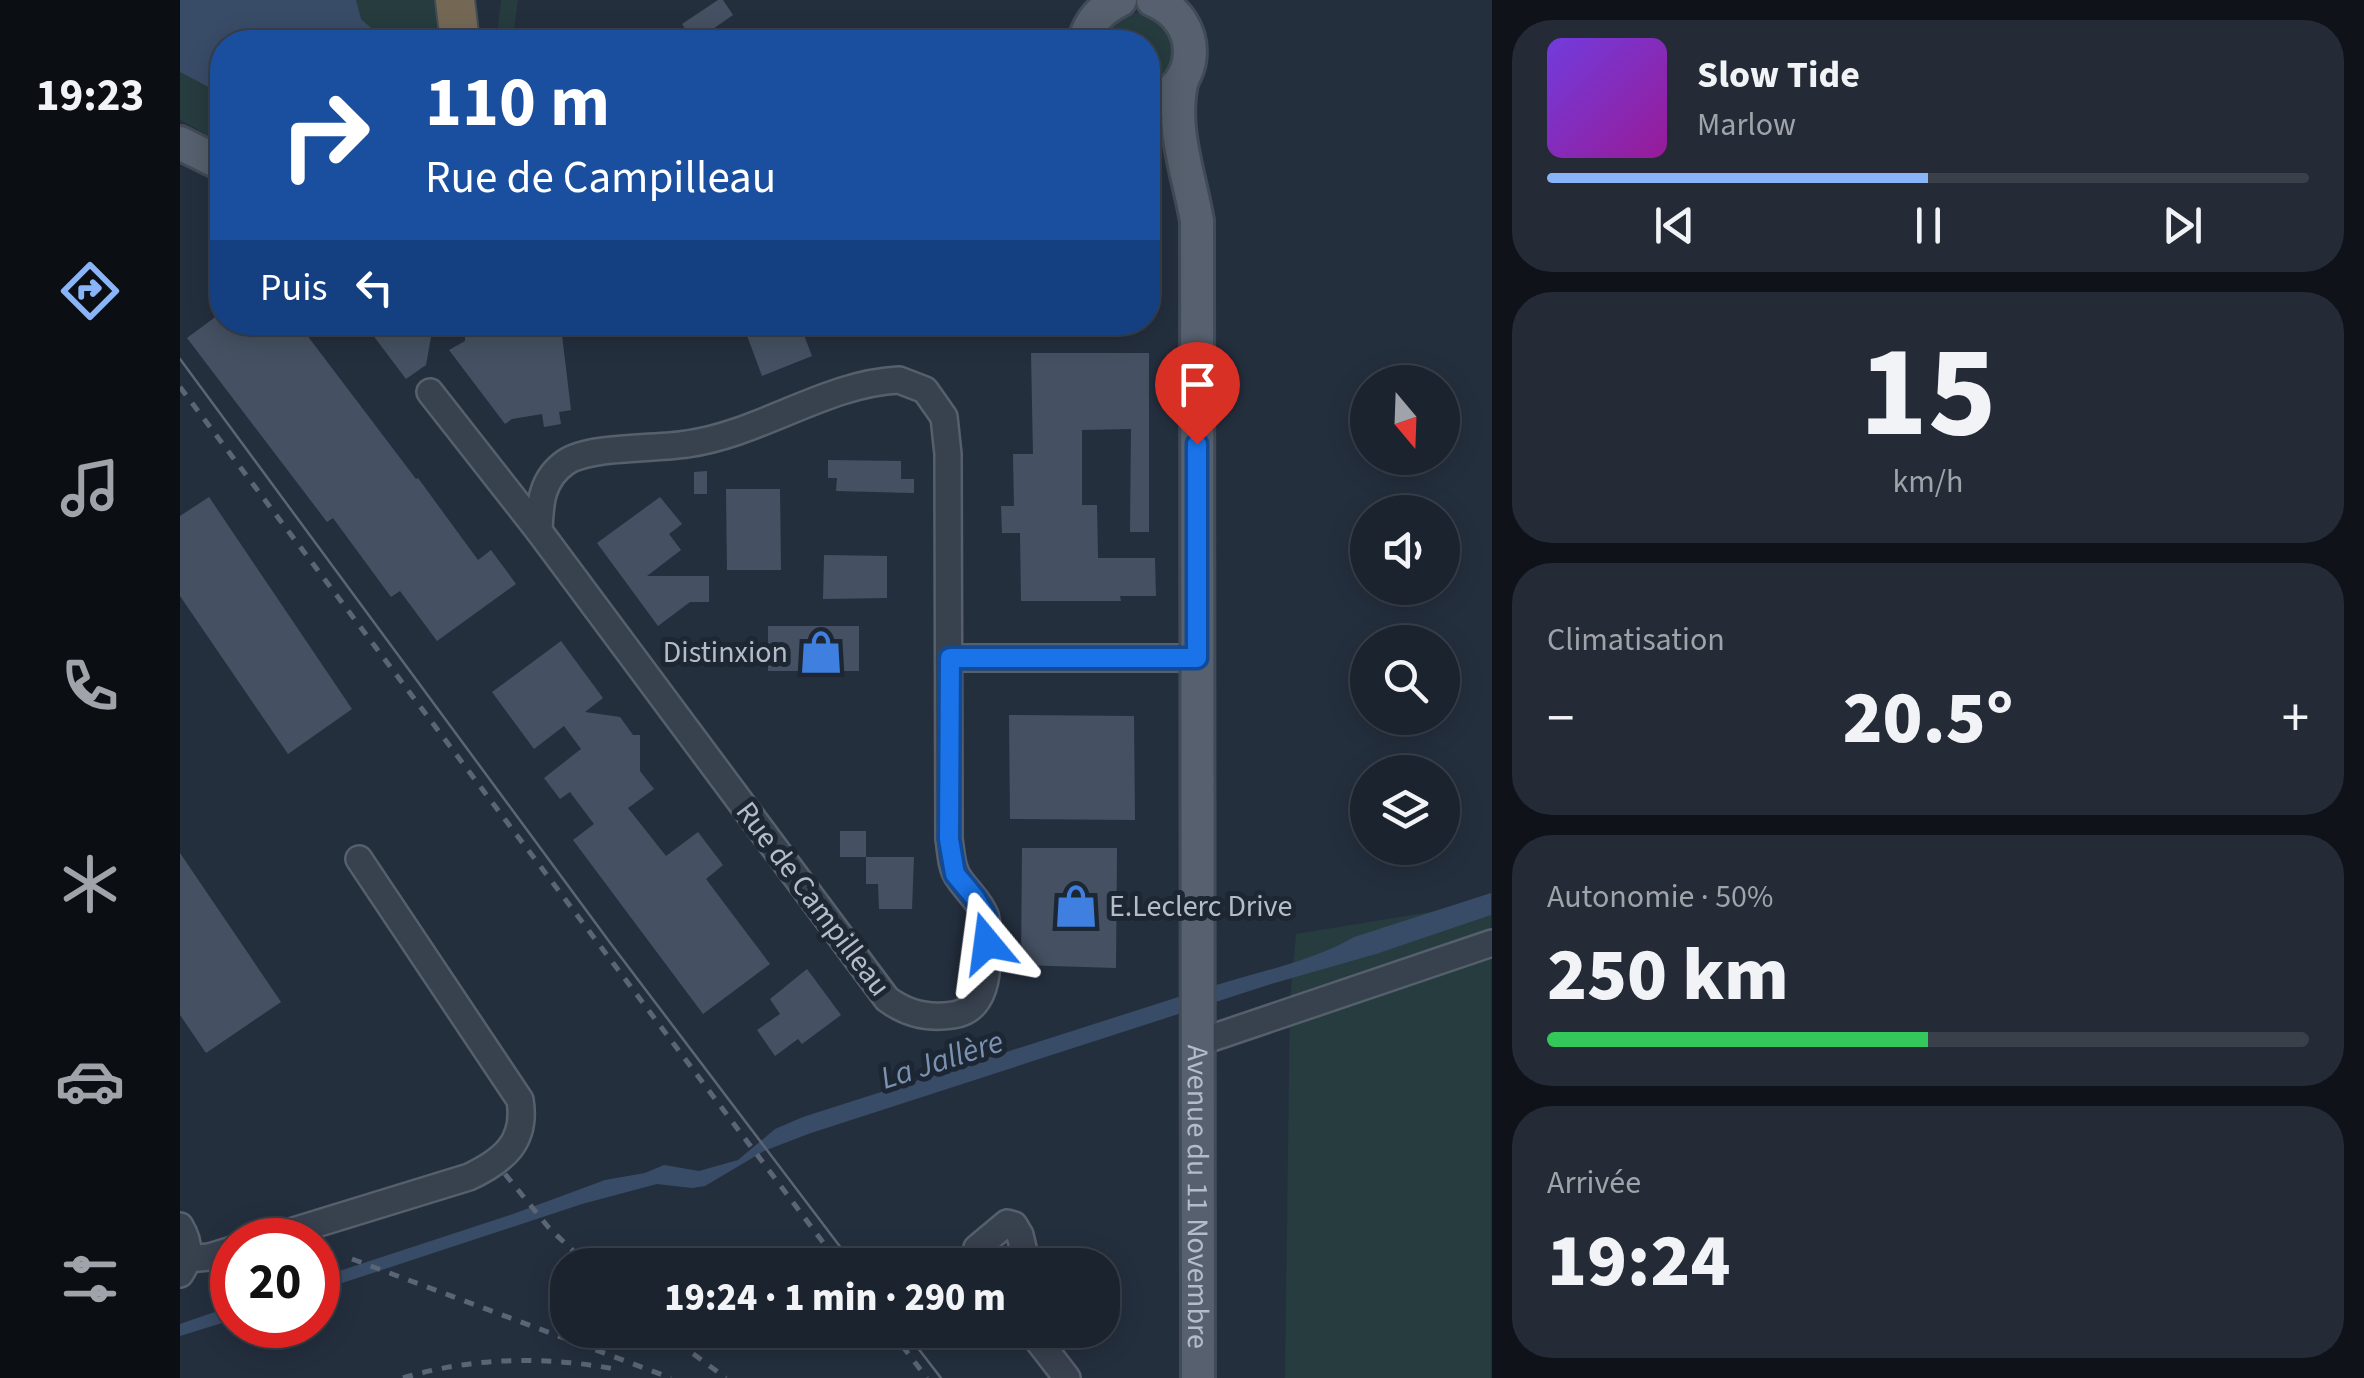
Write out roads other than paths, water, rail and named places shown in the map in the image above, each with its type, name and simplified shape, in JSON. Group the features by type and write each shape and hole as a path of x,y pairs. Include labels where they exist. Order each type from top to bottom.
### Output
{"highway":[{"path":"455,0 459,30"},
{"path":"476,30 477,0"}],"main road":[{"path":"1086,30 1099,12 1120,0"},
{"path":"1153,0 1177,15 1186,15"},
{"name":"Avenue du 11 Novembre","path":"1186,15 1189,64 1178,97 1177,120 1197,221 1198,1378"},
{"path":"1160,97 1170,93 1182,79"},
{"path":"1160,125 1186,169"},
{"path":"180,143 210,158"}],"street":[{"name":"Rue de Campilleau","path":"430,392 539,530 887,999 920,1016 963,1014 981,997 988,968 986,917 955,874 949,839 948,454 944,418 925,390 899,380 872,381 722,438 590,454 566,462 550,479 540,499 539,530"},
{"path":"950,658 1197,658"},
{"path":"336,1218 469,1177 495,1165 508,1153 523,1114 520,1100 359,859"},
{"path":"1197,1014 1492,943"},
{"path":"977,1248 1007,1224 1014,1225 1023,1248"},
{"path":"180,1226 186,1237 184,1266 210,1257"},
{"path":"1046,1348 1066,1378"}],"water":[{"path":"180,0 356,0 361,19 373,30 210,30 210,88 180,72"},
{"path":"1491,893 1491,915 808,1134 764,1151 705,1186 657,1184 582,1204 340,1284 340,1271 605,1180 645,1173 664,1165 699,1171 738,1160 775,1129 803,1117 1303,959 1354,937"},
{"path":"210,1314 210,1327 180,1336 180,1324"}],"tram line":[{"path":"180,359 611,944 841,1248"},
{"path":"918,1348 941,1378"}],"railway":[{"path":"180,387 827,1248"},
{"path":"505,1174 570,1248"},
{"path":"352,1259 671,1378"},
{"path":"685,1348 726,1378"},
{"path":"904,1348 927,1378"},
{"path":"403,1378 482,1362 562,1362 615,1369"}],"place":[{"name":"Distinxion","path":"821,652"},
{"name":"E.Leclerc Drive","path":"1076,906"}],"water label":[{"name":"La Jallère","path":"942,1060"}]}
